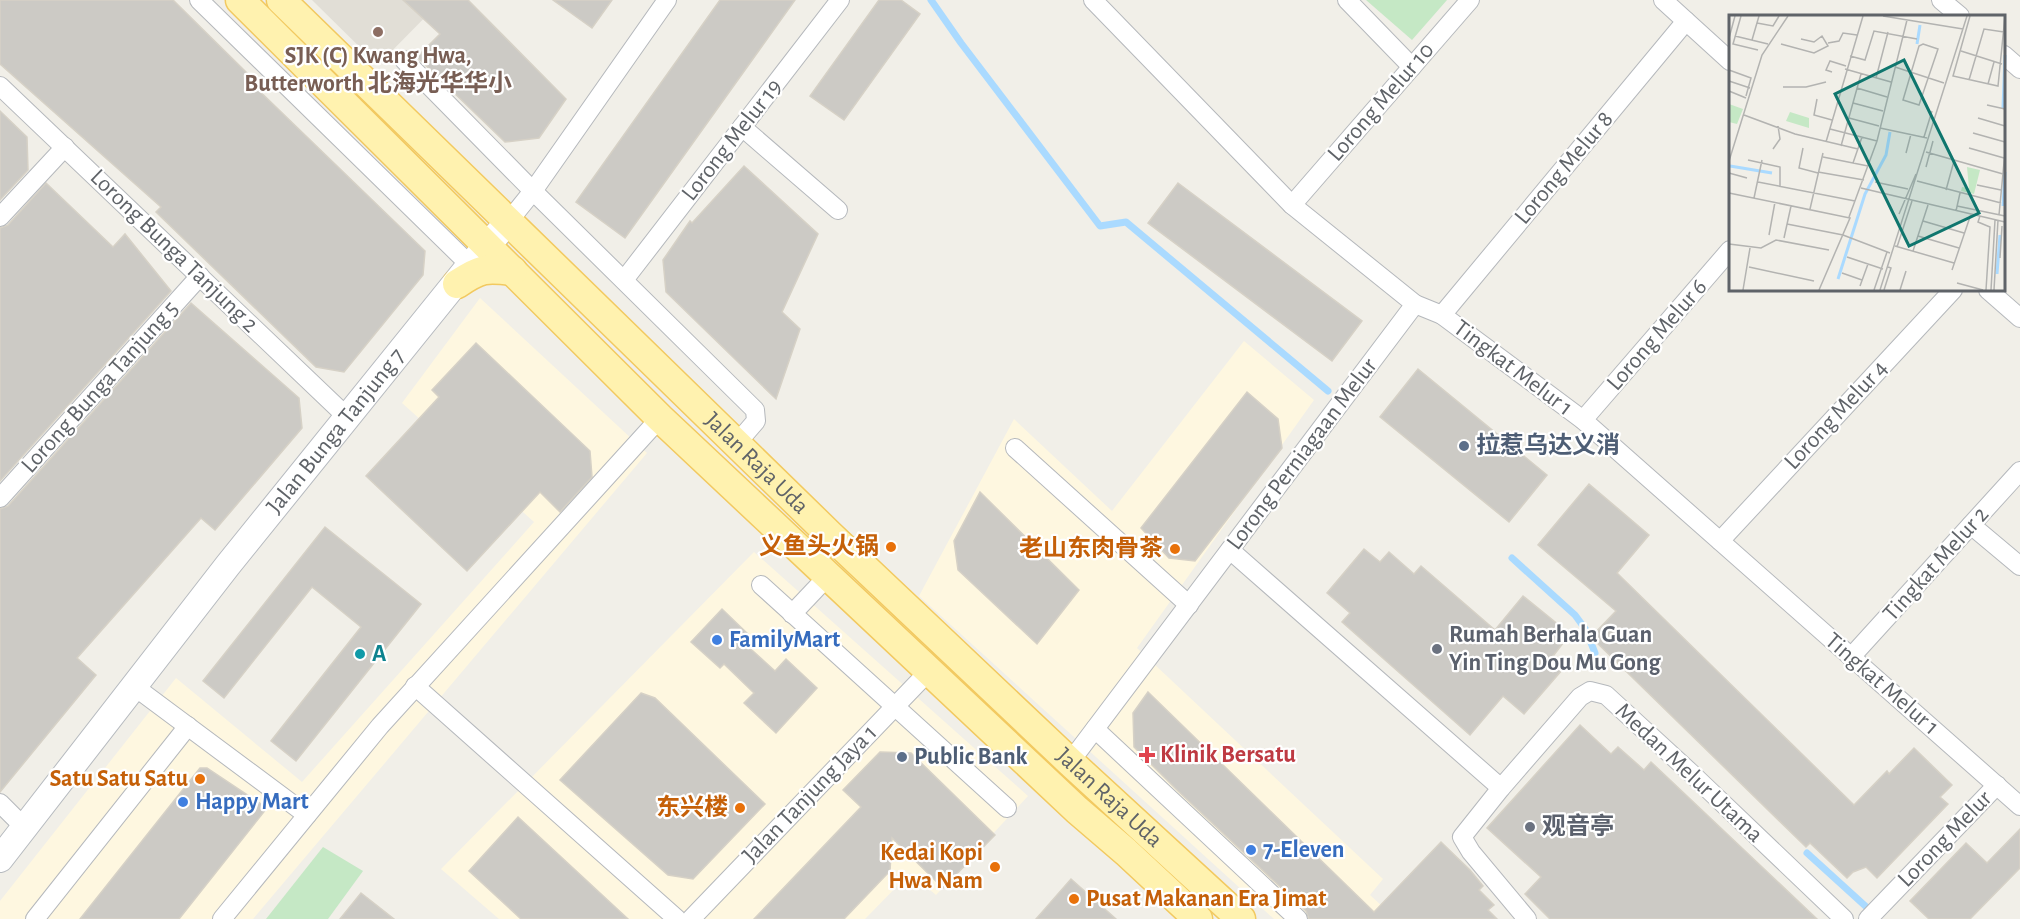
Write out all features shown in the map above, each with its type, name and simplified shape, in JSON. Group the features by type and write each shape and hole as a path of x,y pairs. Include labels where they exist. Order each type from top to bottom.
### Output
{"main road":[{"name":"Jalan Raja Uda","path":"240,0 442,200 472,265 513,271 660,418 1077,810 1198,919"},
{"name":"Jalan Raja Uda","path":"281,0 829,534 1070,762 1241,919"},
{"path":"442,200 453,196 459,188 462,176"},
{"path":"472,265 475,271 483,269 513,271"}],"street":[{"path":"199,0 472,265"},
{"name":"Jalan Bunga Tanjung 7","path":"0,859 228,565 533,191 667,0"},
{"name":"Lorong Melur 19","path":"624,280 840,0"},
{"name":"Tingkat Melur 1","path":"1093,0 1292,205 1415,304 1442,315 1583,420 2020,806"},
{"path":"1347,0 1412,67"},
{"name":"Lorong Melur 10","path":"1292,205 1470,0"},
{"path":"1663,0 1729,59"},
{"path":"1941,0 1959,15"},
{"name":"Lorong Melur 8","path":"1442,315 1686,21"},
{"path":"2005,56 2020,69"},
{"name":"Jalan Raja Uda","path":"404,60 755,410 756,421 737,443"},
{"name":"Lorong Bunga Tanjung 2","path":"0,86 347,417"},
{"path":"742,127 838,210"},
{"path":"0,217 64,147"},
{"name":"Lorong Melur 6","path":"1583,420 1729,252"},
{"name":"Lorong Bunga Tanjung 5","path":"0,498 200,276"},
{"name":"Lorong Melur 4","path":"1720,541 1952,291"},
{"path":"1989,291 2020,318"},
{"name":"Lorong Perniagaan Melur","path":"1070,762 1415,304"},
{"path":"222,919 380,726 660,418"},
{"path":"1015,448 1189,604"},
{"name":"Tingkat Melur 2","path":"1851,657 2020,471"},
{"path":"1971,525 2020,566"},
{"path":"1230,550 1501,788"},
{"path":"792,614 828,576"},
{"path":"761,585 1007,808"},
{"name":"Jalan Tanjung Jaya 1","path":"691,919 930,670"},
{"path":"135,687 307,815"},
{"path":"416,687 677,919"},
{"name":"Medan Melur Utama","path":"1527,919 1471,852 1462,837 1580,697 1590,691 1606,695 1844,919"},
{"path":"35,919 188,726"},
{"path":"1095,729 1298,919"},
{"name":"Lorong Melur","path":"1873,914 1997,785"},
{"path":"0,803 25,828"}],"shaded area":[{"name":"SJK (C) Kwang Hwa, Butterworth 北海光华华小","path":"312,0 442,0 378,65"},
{"path":"480,298 647,453 253,919 0,919 0,901 176,678 302,782 534,522 402,403"},
{"path":"1244,341 1314,400 1137,648 1383,879 1370,895 1396,919 1274,919 919,596 1014,419 1112,511"},
{"path":"754,552 1028,796 936,895 910,873 865,919 499,919 441,869"}],"green space":[{"path":"1366,0 1447,0 1412,40"},
{"path":"323,847 363,871 328,919 266,919"}],"building":[{"path":"0,0 173,0 247,73 244,76 425,251 423,275 344,372 316,367 156,212 161,207 0,64"},
{"path":"403,0 468,0 566,99 539,138 505,142 417,57 440,34"},
{"path":"553,0 612,0 592,28"},
{"path":"720,0 795,0 625,238 576,202"},
{"path":"879,0 901,0 920,14 844,120 810,96"},
{"path":"0,111 27,137 28,170 0,200"},
{"path":"744,166 818,234 782,312 800,329 776,399 666,292 663,260 690,221 692,223"},
{"path":"46,183 113,247 125,234 171,291 0,481 0,228 8,225"},
{"path":"1178,183 1362,321 1332,361 1148,223"},
{"path":"191,303 299,398 302,428 215,530 201,518 77,658 96,675 0,792 0,509 8,506"},
{"path":"476,343 590,451 592,477 560,512 540,492 467,571 366,476 439,397 432,390"},
{"name":"拉惹乌达义消","path":"1418,369 1547,475 1509,522 1380,417"},
{"path":"1247,392 1278,419 1282,448 1195,561 1169,558 1141,528"},
{"path":"1589,484 1649,535 1617,573 1854,805 1887,771 1889,774 1914,748 1952,785 1940,797 1948,804 1877,878 1866,867 1853,872 1847,878 1810,843 1806,847 1591,637 1616,611 1538,545"},
{"path":"980,492 1079,590 1037,644 958,570 954,541"},
{"name":"A","path":"325,527 421,604 296,761 271,741 361,627 312,587 224,698 203,681"},
{"name":"Rumah Berhala Guan Yin Ting Dou Mu Gong","path":"1364,549 1380,562 1389,552 1414,574 1421,566 1495,630 1523,596 1570,634 1550,660 1562,670 1524,714 1503,696 1470,735 1342,622 1350,613 1327,593"},
{"path":"722,609 749,635 743,642 775,671 786,659 817,688 776,733 744,703 754,693 724,664 720,668 691,642"},
{"path":"1148,692 1374,912 1441,842 1483,886 1479,890 1494,905 1488,910 1497,919 1309,919 1306,911 1134,747 1133,713"},
{"path":"641,693 655,698 765,804 693,879 668,875 560,780"},
{"path":"1580,725 1611,754 1618,747 1644,770 1651,762 1817,919 1550,919 1525,894 1541,877 1487,828"},
{"path":"880,752 911,753 995,835 943,888 892,838 890,871 844,919 754,919 861,807 843,790"},
{"path":"200,768 207,768 267,808 179,919 80,919"},
{"path":"518,817 628,919 521,919 469,871"},
{"path":"2020,829 2020,868 1970,919 1929,919 1910,901 1966,843 1987,863"},
{"name":"Pusat Makanan Era Jimat","path":"1071,879 1116,919 1036,919"},
{"path":"361,893 394,919 340,919"}],"waterway":[{"path":"931,0 1100,226 1126,222 1328,391"},
{"path":"1512,558 1575,615 1586,630 1595,653"},
{"path":"1807,853 1873,913"}],"place":[{"name":"SJK (C) Kwang Hwa, Butterworth 北海光华华小","path":"378,32"},
{"name":"拉惹乌达义消","path":"1464,446"},
{"name":"义鱼头火锅","path":"891,547"},
{"name":"老山东肉骨茶","path":"1175,549"},
{"name":"FamilyMart","path":"717,640"},
{"name":"Rumah Berhala Guan Yin Ting Dou Mu Gong","path":"1437,649"},
{"name":"A","path":"360,654"},
{"name":"Klinik Bersatu","path":"1147,755"},
{"name":"Public Bank","path":"902,757"},
{"name":"Satu Satu Satu","path":"200,779"},
{"name":"Happy Mart","path":"183,802"},
{"name":"东兴楼","path":"740,808"},
{"name":"观音亭","path":"1530,827"},
{"name":"7-Eleven","path":"1251,850"},
{"name":"Kedai Kopi Hwa Nam","path":"995,867"},
{"name":"Pusat Makanan Era Jimat","path":"1074,899"}]}
